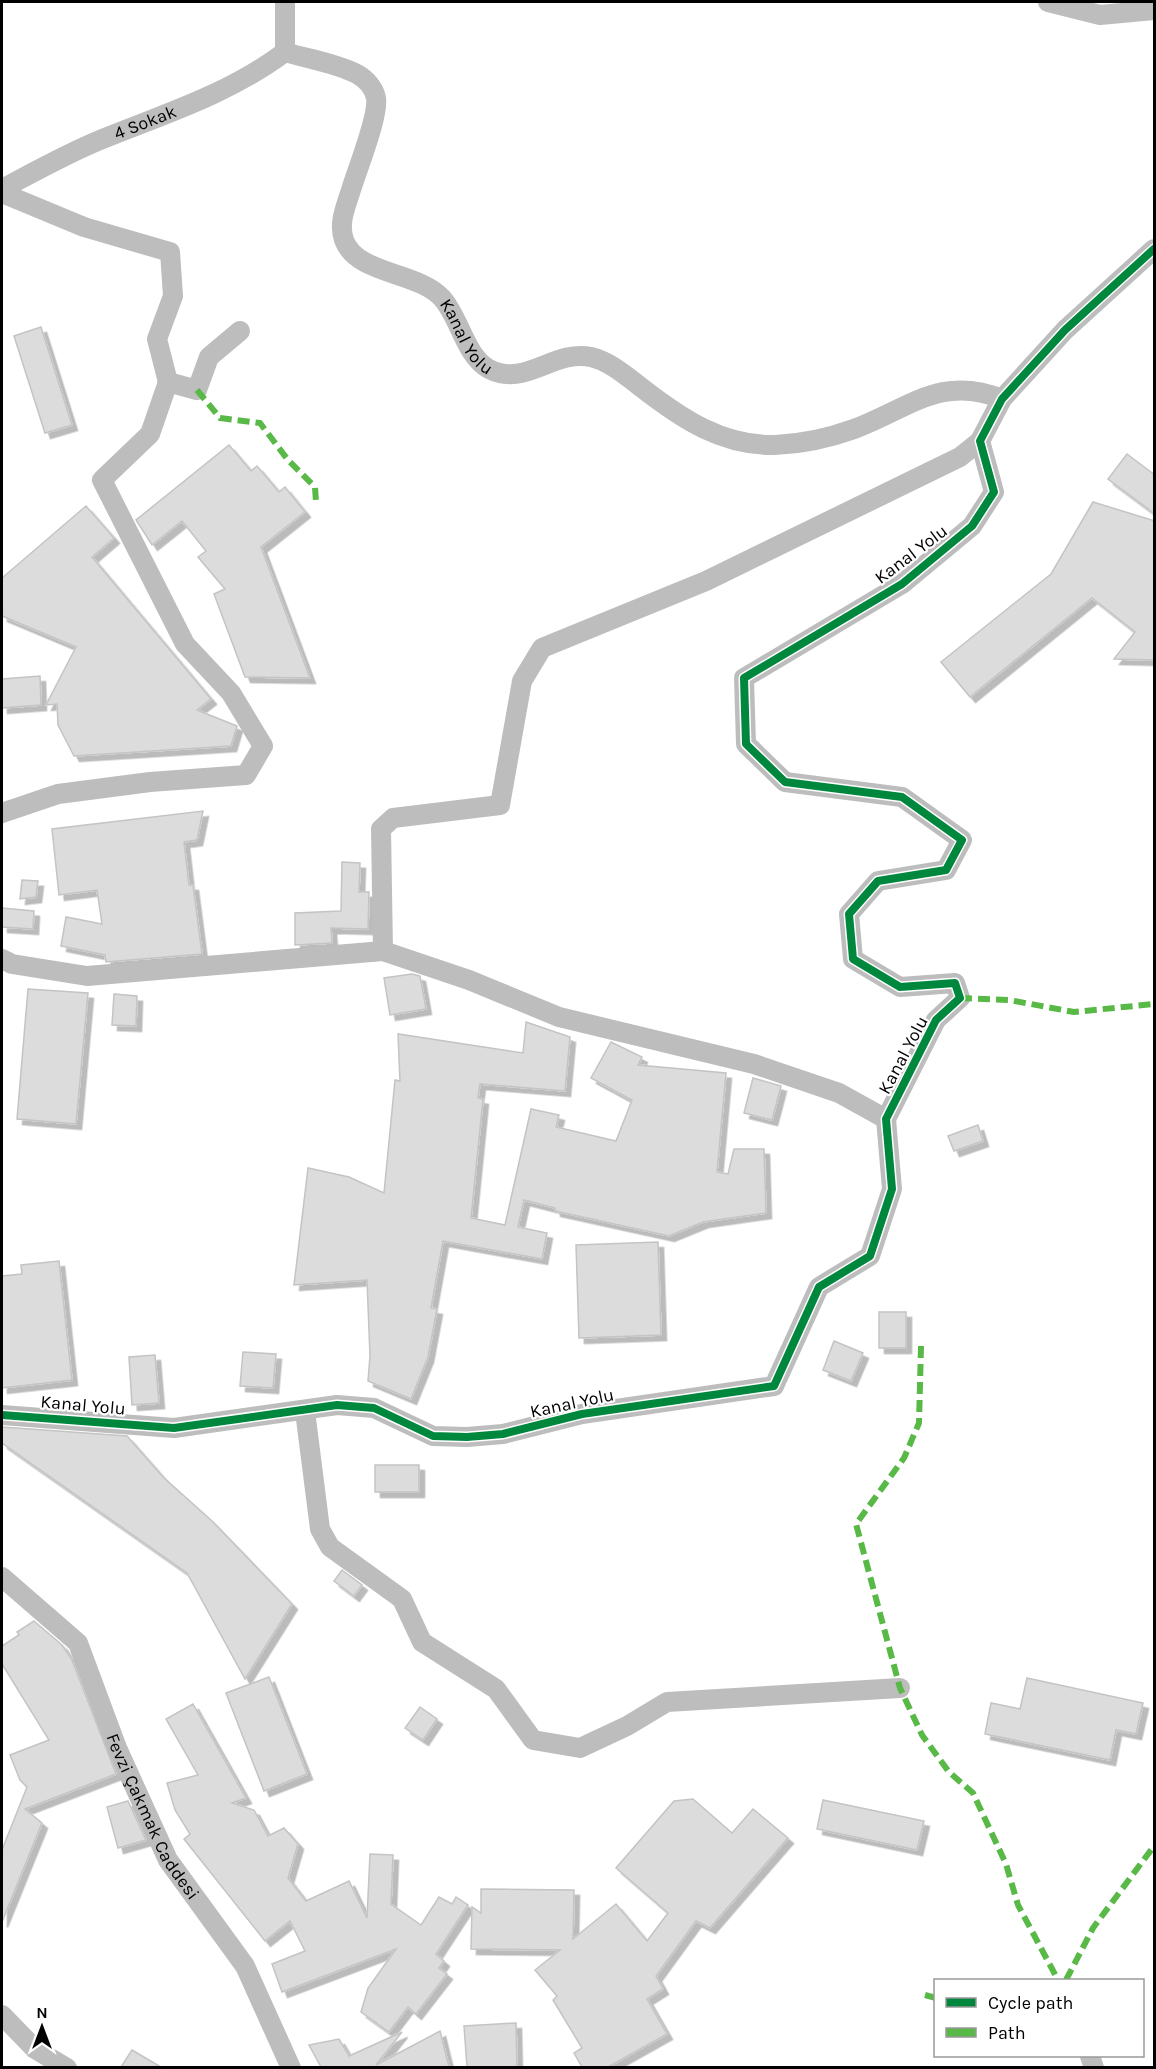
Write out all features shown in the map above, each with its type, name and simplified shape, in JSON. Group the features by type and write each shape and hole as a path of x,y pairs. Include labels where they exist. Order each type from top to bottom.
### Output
{"street":[{"path":"285,2 285,52"},
{"path":"1048,2 1100,15 1155,10"},
{"name":"4 Sokak","path":"2,191 97,141 219,93 265,67 285,52"},
{"name":"Kanal Yolu","path":"285,52 358,75 373,90 375,111 344,213 342,226 344,239 356,257 419,282 442,299 478,361 486,368 509,375 523,374 564,357 590,357 614,366 692,424 730,440 753,444 801,442 829,437 855,429 926,395 941,392 971,390 1002,399"},
{"path":"2,191 84,227 170,252 173,296 157,339 168,382 150,434 102,480 185,644 231,693 263,746 246,775 150,782 58,794 2,813"},
{"path":"383,951 381,830 393,818 500,805 522,681 542,648 706,581 960,457 980,441 1002,399 1065,330 1155,249"},
{"path":"168,382 197,390 209,357 240,331"},
{"name":"Kanal Yolu","path":"2,1415 174,1428 337,1405 374,1408 433,1436 467,1437 503,1434 582,1414 774,1386 819,1287 870,1256 892,1189 886,1119 936,1020 960,998 955,983 900,987 853,959 849,915 878,882 946,870 963,840 902,797 785,782 746,744 744,678 902,584 972,526 994,492 980,441"},
{"path":"2,958 12,964 87,976 383,951 469,980 559,1017 754,1064 839,1093 886,1119"},
{"path":"305,1411 320,1529 330,1546 402,1599 422,1642 496,1689 534,1740 580,1748 627,1726 667,1702 900,1688"},
{"name":"Fevzi Çakmak Caddesi","path":"2,1577 78,1643 117,1748 168,1860 245,1966 291,2067"},
{"path":"2,2015 35,2049 67,2067"}],"building":[{"path":"41,327 72,425 45,433 14,336"},
{"path":"229,445 251,471 257,466 279,492 285,487 305,512 261,547 310,678 245,677 214,594 225,589 198,557 206,551 182,521 152,545 136,520"},
{"path":"1127,454 1155,475 1155,514 1108,479"},
{"path":"1093,502 1155,521 1155,660 1114,659 1135,632 1092,598 970,697 941,662 1051,574"},
{"path":"86,506 114,538 92,557 211,699 197,710 237,726 231,746 74,756 58,725 57,704 46,705 76,647 2,616 2,578"},
{"path":"40,676 41,705 2,708 2,679"},
{"path":"203,811 197,840 184,842 189,885 193,885 202,954 106,962 105,955 61,946 66,917 102,924 97,890 59,895 52,829"},
{"path":"342,862 360,863 359,892 369,892 368,929 331,928 332,943 295,945 295,913 341,911"},
{"path":"22,880 38,881 36,897 20,899"},
{"path":"2,908 34,911 33,929 2,927"},
{"path":"412,974 420,976 426,1009 390,1015 384,978"},
{"path":"28,989 88,993 76,1124 17,1119"},
{"path":"114,994 137,996 136,1026 112,1025"},
{"path":"526,1022 570,1037 565,1091 480,1084 478,1098 483,1099 471,1218 505,1225 531,1109 559,1115 556,1127 616,1141 632,1100 591,1078 611,1042 642,1057 638,1065 726,1073 717,1172 728,1174 734,1149 764,1149 766,1213 703,1222 669,1236 555,1211 555,1208 524,1200 518,1227 547,1233 542,1259 443,1241 431,1308 437,1309 428,1357 411,1399 368,1381 370,1356 367,1280 294,1285 308,1168 349,1177 384,1193 395,1080 400,1081 398,1034 523,1053"},
{"path":"753,1078 781,1086 772,1120 744,1113"},
{"path":"978,1125 983,1141 954,1151 948,1136"},
{"path":"658,1242 661,1335 579,1338 576,1245"},
{"path":"59,1261 72,1380 2,1388 2,1276 22,1274 21,1265"},
{"path":"879,1312 906,1312 906,1348 879,1348"},
{"path":"834,1341 863,1353 851,1381 823,1370"},
{"path":"243,1352 276,1354 273,1388 240,1386"},
{"path":"155,1355 159,1403 132,1405 129,1357"},
{"path":"2,1427 127,1436 164,1478 212,1521 292,1604 245,1679 187,1573 2,1443"},
{"path":"375,1465 419,1465 419,1492 375,1492"},
{"path":"342,1570 362,1585 354,1596 334,1581"},
{"path":"34,1621 62,1645 72,1660 116,1774 25,1809 42,1823 2,1922 2,1850 27,1787 20,1780 10,1755 49,1740 2,1664 2,1646"},
{"path":"269,1677 307,1774 264,1791 226,1693"},
{"path":"1027,1678 1143,1703 1136,1734 1116,1730 1110,1760 985,1734 991,1703 1020,1709"},
{"path":"193,1704 246,1798 232,1803 254,1810 268,1836 284,1828 298,1844 288,1878 306,1901 349,1881 367,1918 370,1854 393,1855 391,1904 421,1925 439,1897 452,1904 456,1897 468,1905 436,1954 444,1961 439,1968 447,1974 416,2014 408,2007 389,2032 361,2012 368,1988 396,1949 282,1992 272,1964 305,1951 290,1921 265,1941 184,1839 190,1834 175,1810 167,1783 198,1775 166,1719"},
{"path":"420,1707 437,1719 423,1740 405,1728"},
{"path":"693,1799 732,1833 753,1809 788,1838 710,1928 696,1921 656,1976 663,1989 647,1999 667,2034 608,2067 582,2067 574,2053 582,2048 553,2000 557,1996 535,1970 560,1950 471,1949 472,1907 481,1913 481,1889 574,1890 573,1939 616,1904 647,1941 668,1913 616,1868 674,1801"},
{"path":"823,1800 924,1821 917,1850 817,1829"},
{"path":"128,1801 146,1840 118,1848 107,1807"},
{"path":"516,2023 517,2067 467,2067 464,2026"},
{"path":"440,2031 449,2067 321,2067 309,2045 339,2039 349,2056 402,2032 376,2065"},
{"path":"132,2050 161,2067 121,2067"}],"marked path":[{"path":"197,390 220,418 260,423 288,460 315,487 316,502"},
{"path":"960,998 1009,1000 1074,1012 1154,1004"},
{"path":"921,1346 919,1423 904,1458 856,1524 900,1688 922,1735 949,1772 973,1793 1006,1864 1018,1905 1057,1979"},
{"path":"1067,1979 1093,1928 1154,1846"},
{"path":"925,1995 934,1997"}],"cycle path":[{"path":"2,1415 174,1428 337,1405 374,1408 433,1436 467,1437 503,1434 582,1414 774,1386 819,1287 870,1256 892,1189 886,1119 936,1020 960,998 955,983 900,987 853,959 849,914 878,881 946,870 962,840 902,797 785,782 746,744 744,678 902,584 972,526 994,492 980,441 1002,399 1065,330 1154,249"}]}
